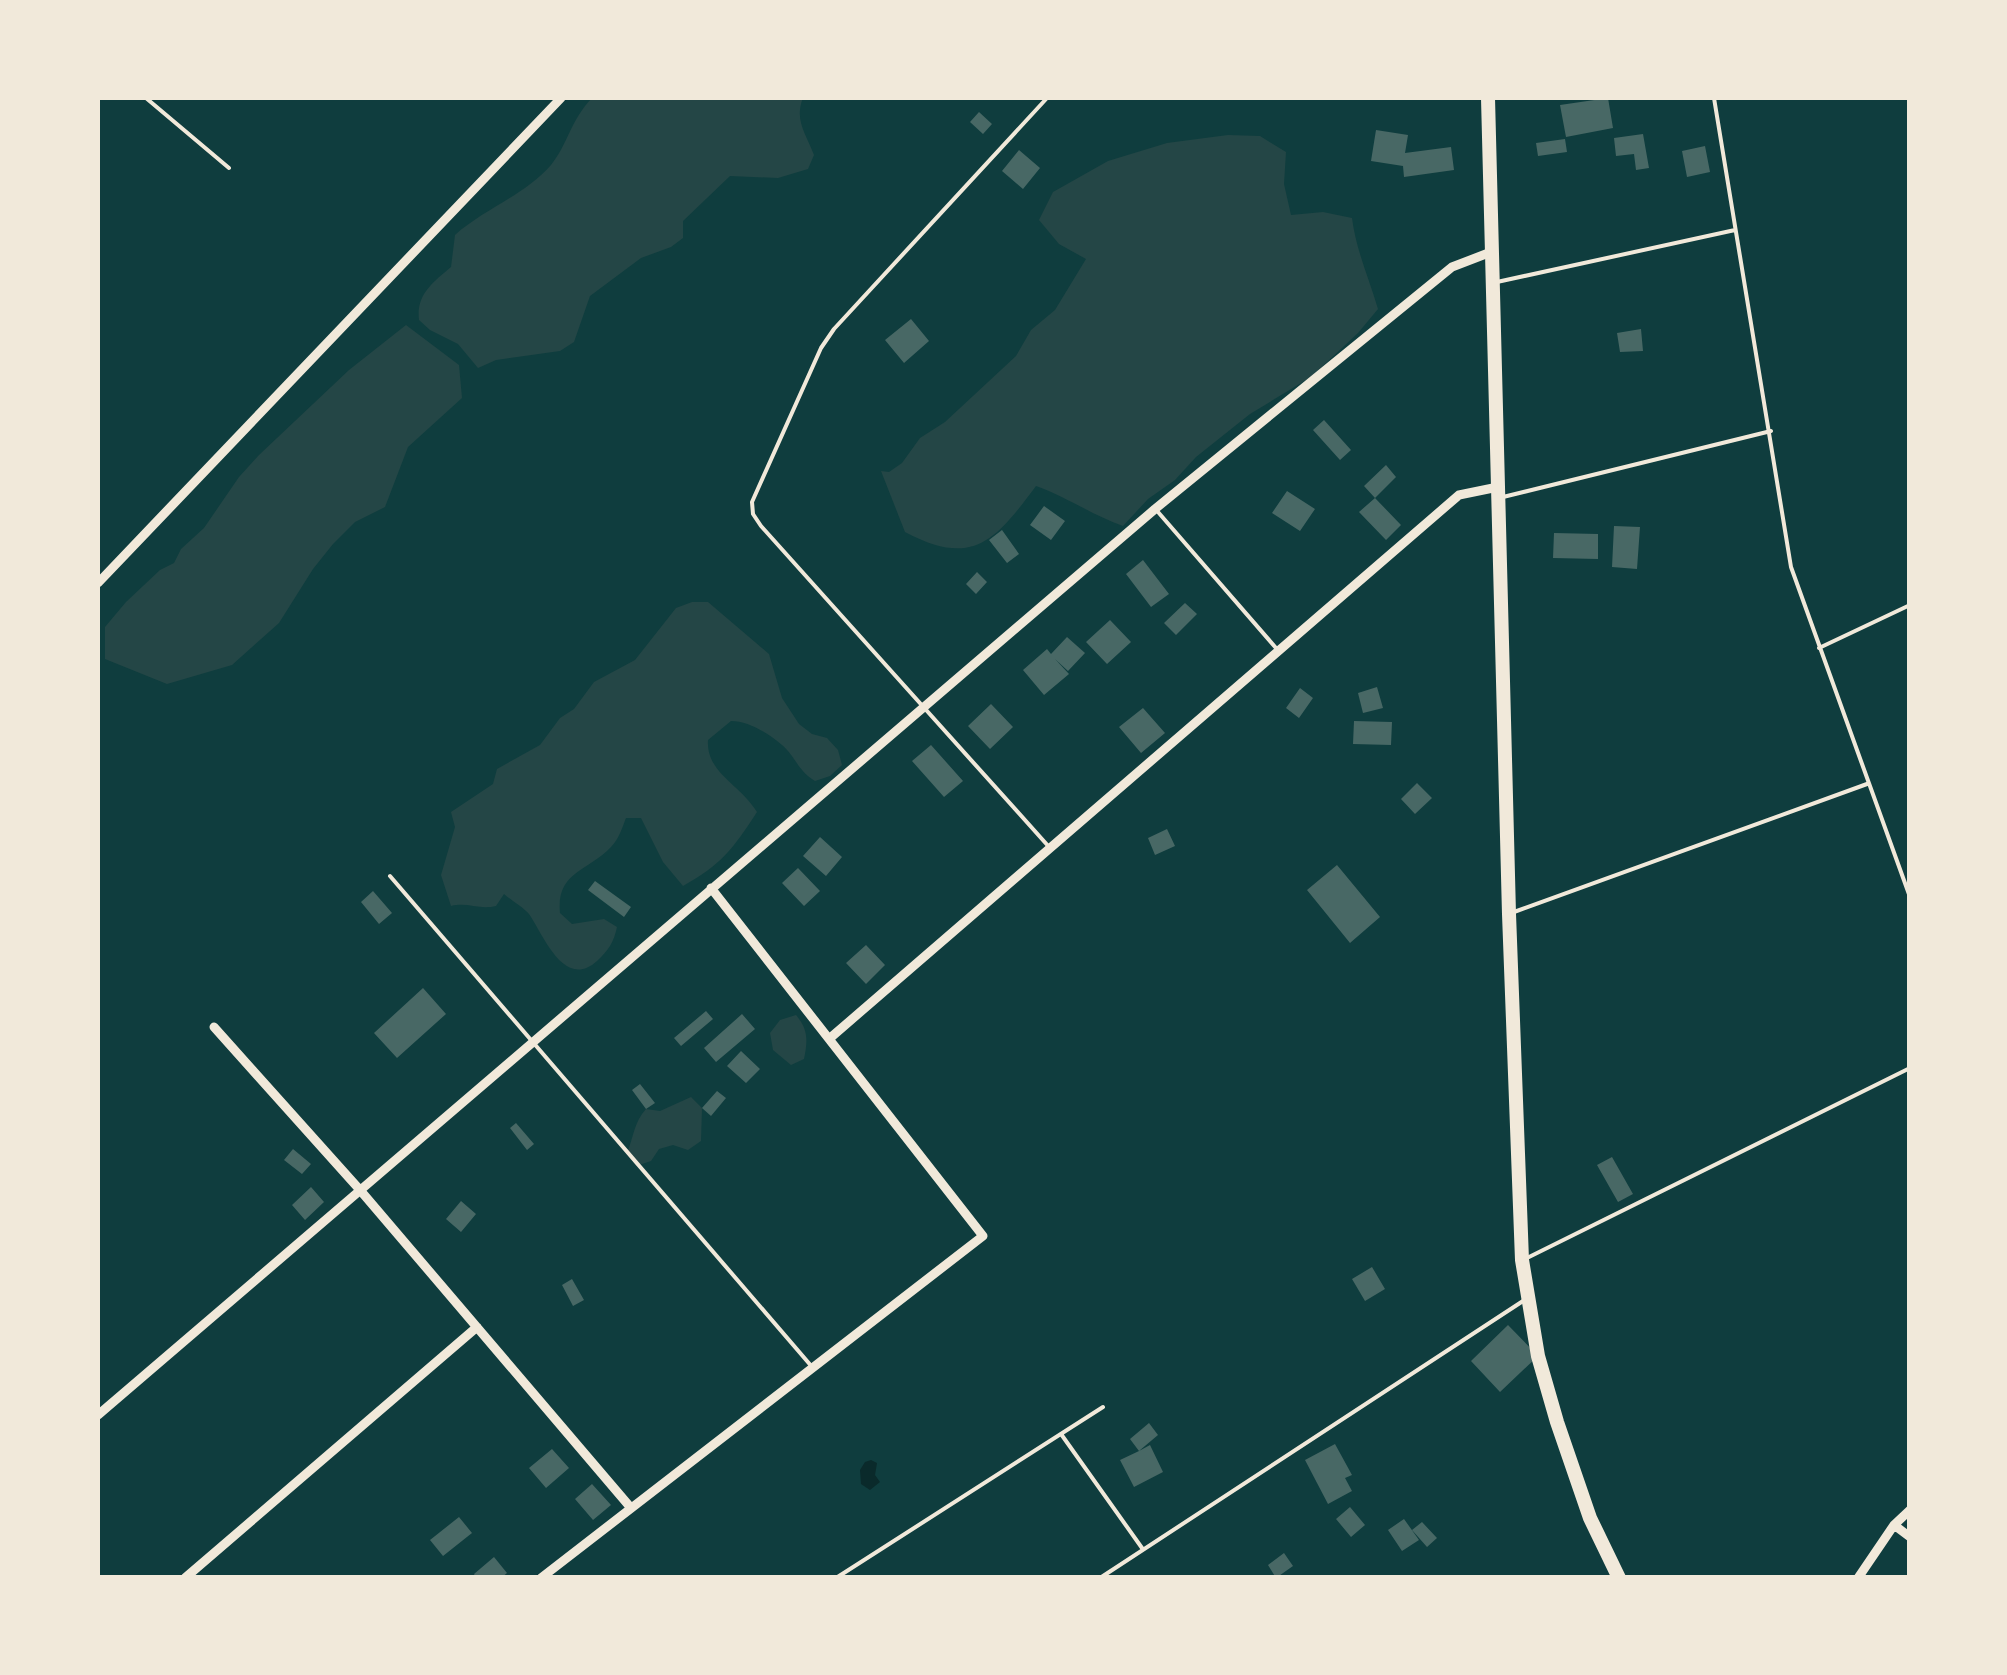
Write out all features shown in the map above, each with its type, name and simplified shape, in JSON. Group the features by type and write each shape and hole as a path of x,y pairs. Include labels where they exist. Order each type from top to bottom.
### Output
{"main road":[{"path":"1488,98 1522,1260 1538,1356 1571,1466 1590,1518 1619,1578"}],"street":[{"path":"98,583 560,98"},
{"path":"98,1414 1154,508 1452,267 1492,252"},
{"path":"829,1039 1459,496 1498,492"},
{"path":"541,1578 983,1236 710,888"},
{"path":"214,1027 360,1190 631,1508"},
{"path":"185,1578 477,1327"},
{"path":"1858,1578 1894,1525 1910,1510"},
{"path":"1894,1525 1910,1536"}],"lane":[{"path":"146,98 230,168"},
{"path":"1047,98 834,329 821,348 752,502 753,514 761,526 1050,848"},
{"path":"1714,98 1791,567 1910,897"},
{"path":"1492,283 1736,230"},
{"path":"1498,492 1770,431"},
{"path":"1154,508 1278,651"},
{"path":"1818,649 1910,605"},
{"path":"1509,914 1867,784"},
{"path":"390,876 813,1368"},
{"path":"1522,1260 1910,1068"},
{"path":"1100,1578 1526,1299"},
{"path":"836,1578 1103,1408"},
{"path":"1062,1434 1143,1549"}],"shaded area":[{"path":"592,98 803,98 800,120 814,155 808,169 778,178 730,176 683,221 683,238 641,258 590,296 574,342 560,351 496,360 478,368 458,344 419,320 420,303 432,284 451,267 455,235 541,176"},
{"path":"1228,135 1260,136 1286,152 1284,184 1291,215 1323,212 1352,218 1378,309 1311,377 1250,414 1148,499 1123,526 1036,486 1008,521 981,543 948,548 905,532 881,471 889,472 902,463 920,438 945,422 1016,356 1031,330 1055,310 1086,259 1059,244 1039,220 1053,192 1108,161 1167,143"},
{"path":"406,325 459,365 462,398 408,447 385,507 355,522 333,544 279,623 232,665 167,684 105,659 105,627 126,602 160,570 174,563 181,549 204,528 259,455 349,370"},
{"path":"708,602 769,654 782,698 799,724 812,734 827,738 838,750 842,765 830,776 815,781 771,736 751,725 731,721 708,740 709,751 718,770 757,812 725,855 683,886 663,862 641,818 626,818 611,847 568,881 560,899 560,913 572,924 604,919 617,927 607,950 585,968 565,965 529,914 504,894 496,906 451,906 441,875 455,827 451,812 493,784 497,769 540,745 594,682 635,660 676,608"},
{"path":"796,1015 805,1030 806,1046 804,1059 791,1065 773,1050 770,1033 780,1020"},
{"path":"691,1097 702,1108 701,1141 688,1150 673,1145 659,1149 651,1161 636,1166 627,1153 642,1114 646,1109 660,1111"},
{"path":"871,1460 877,1463 875,1475 880,1482 870,1490 861,1484 860,1470"}],"building":[{"path":"1608,98 1613,128 1566,137 1560,105"},
{"path":"979,112 992,124 983,134 970,122"},
{"path":"1376,130 1408,135 1405,153 1451,147 1454,170 1404,177 1403,166 1371,161"},
{"path":"1643,134 1649,168 1636,170 1634,154 1616,156 1614,138"},
{"path":"1565,139 1567,152 1538,156 1536,143"},
{"path":"1705,146 1710,172 1687,177 1682,151"},
{"path":"1019,150 1040,168 1023,189 1002,171"},
{"path":"911,319 929,341 904,363 885,340"},
{"path":"1641,329 1643,351 1620,352 1617,333"},
{"path":"1324,420 1351,450 1340,460 1313,430"},
{"path":"1386,465 1396,477 1375,498 1364,486"},
{"path":"1287,491 1315,509 1300,531 1272,513"},
{"path":"1375,498 1401,525 1386,540 1359,512"},
{"path":"1044,506 1065,521 1051,540 1030,525"},
{"path":"1614,526 1640,527 1637,569 1612,567"},
{"path":"1002,530 1019,554 1007,563 989,540"},
{"path":"1554,533 1598,534 1598,559 1553,558"},
{"path":"1143,560 1169,594 1151,607 1126,574"},
{"path":"977,572 987,582 976,594 966,584"},
{"path":"1185,603 1197,614 1176,635 1164,623"},
{"path":"1110,620 1131,642 1107,664 1086,642"},
{"path":"1067,637 1085,653 1068,671 1055,659 1069,674 1044,695 1023,670 1047,649 1051,654"},
{"path":"1377,687 1383,708 1363,713 1358,693"},
{"path":"1300,688 1313,698 1299,718 1286,708"},
{"path":"991,704 1013,727 990,749 968,726"},
{"path":"1143,708 1165,733 1141,753 1119,727"},
{"path":"1354,721 1392,722 1391,745 1353,744"},
{"path":"931,745 963,781 944,797 912,761"},
{"path":"1417,783 1432,798 1415,814 1401,799"},
{"path":"1167,829 1175,846 1155,855 1148,838"},
{"path":"820,837 842,857 826,876 803,856"},
{"path":"1337,865 1380,917 1350,943 1307,890"},
{"path":"798,868 820,891 804,906 782,883"},
{"path":"595,881 631,907 624,917 588,890"},
{"path":"373,891 392,913 379,924 361,902"},
{"path":"866,945 885,965 866,984 846,963"},
{"path":"423,988 446,1014 397,1058 374,1033"},
{"path":"706,1011 713,1019 681,1046 674,1038"},
{"path":"742,1014 755,1029 716,1062 704,1048"},
{"path":"741,1051 760,1069 746,1083 727,1066"},
{"path":"640,1084 655,1103 646,1109 632,1090"},
{"path":"717,1091 726,1098 711,1116 702,1108"},
{"path":"516,1123 534,1144 527,1150 510,1128"},
{"path":"293,1149 311,1164 302,1174 284,1160"},
{"path":"1612,1157 1633,1194 1618,1202 1597,1165"},
{"path":"311,1187 324,1202 305,1220 292,1205"},
{"path":"461,1201 476,1214 461,1232 446,1219"},
{"path":"1372,1267 1385,1289 1365,1301 1352,1279"},
{"path":"572,1279 584,1300 573,1306 562,1285"},
{"path":"1508,1325 1538,1356 1500,1392 1471,1361"},
{"path":"1149,1423 1158,1435 1139,1451 1130,1439"},
{"path":"1335,1444 1352,1475 1345,1478 1352,1491 1328,1504 1305,1460"},
{"path":"1150,1445 1163,1472 1134,1487 1120,1460"},
{"path":"552,1449 569,1468 546,1488 529,1468"},
{"path":"592,1484 611,1505 593,1520 575,1499"},
{"path":"1350,1507 1365,1525 1351,1537 1336,1519"},
{"path":"459,1517 472,1533 443,1556 430,1540"},
{"path":"1404,1519 1419,1540 1402,1551 1388,1530"},
{"path":"1422,1522 1437,1538 1427,1547 1412,1530"},
{"path":"1284,1553 1293,1566 1276,1578 1268,1565"},
{"path":"494,1557 507,1573 501,1578 476,1578 474,1574"}]}
